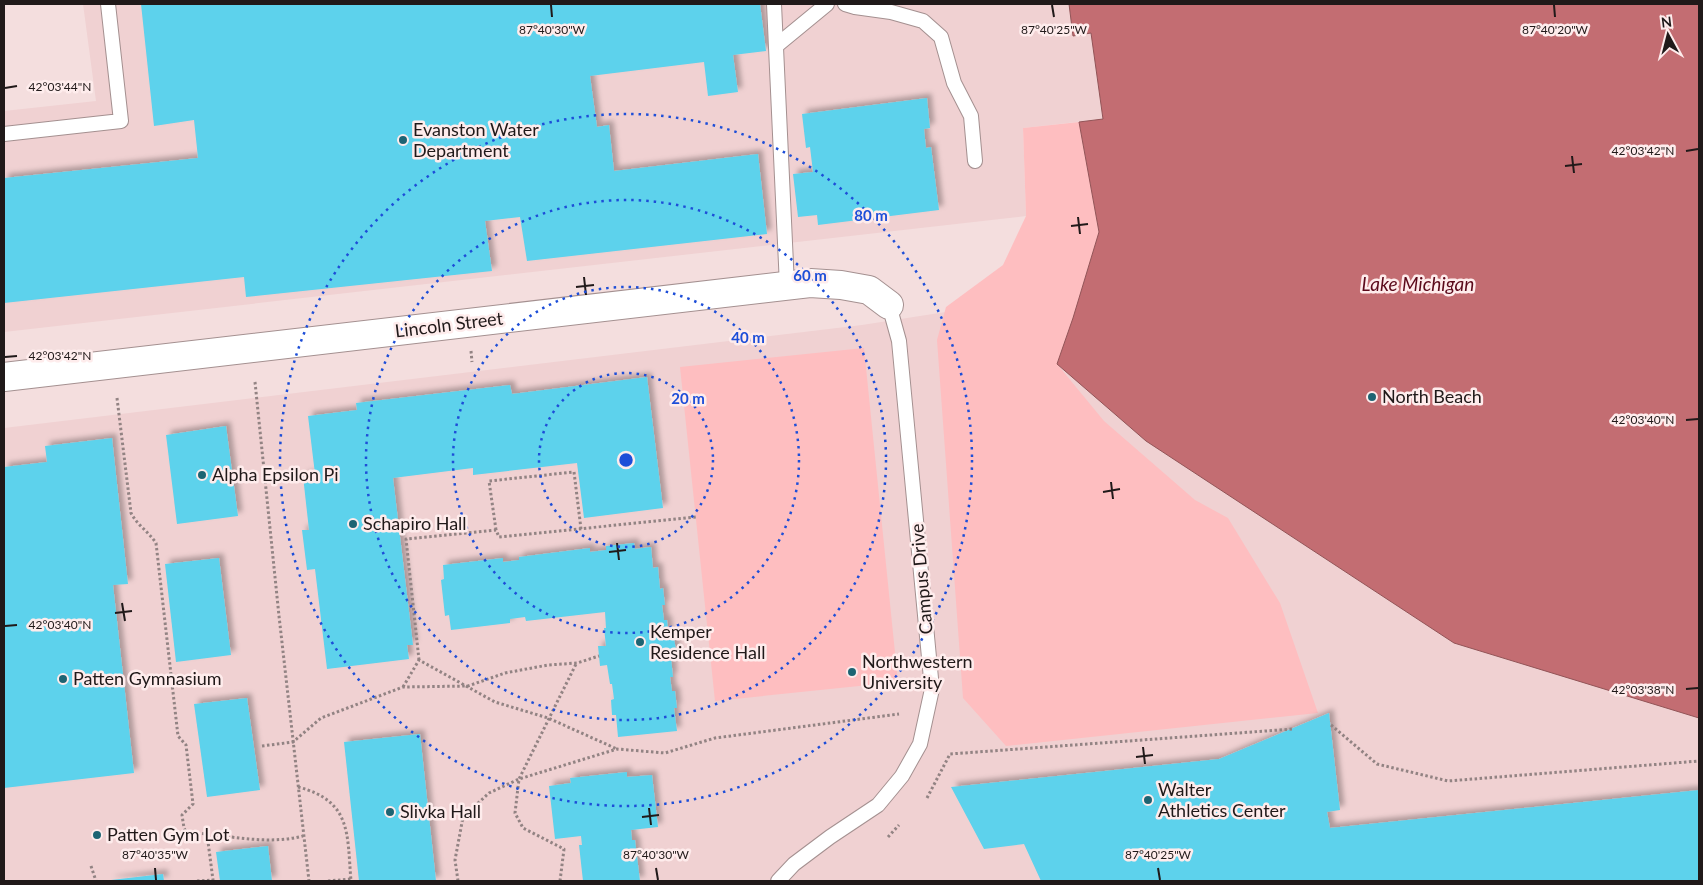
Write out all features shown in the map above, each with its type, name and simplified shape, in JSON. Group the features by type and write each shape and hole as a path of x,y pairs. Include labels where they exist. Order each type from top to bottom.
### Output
{"street":[{"name":"Lincoln Street","path":"4,377 810,283 841,285 869,290 889,305"}],"lane":[{"path":"4,134 121,121 108,4"},
{"path":"774,4 786,286"},
{"path":"776,46 827,4"},
{"path":"845,4 891,12 923,21 940,37 954,83 970,116 974,161"},
{"name":"Campus Drive","path":"778,881 794,864 878,805 902,776 920,744 932,689 899,341 889,305"}],"path":[{"path":"255,382 308,881"},
{"path":"117,398 131,513 135,521 150,533 156,544 178,736 186,745 193,804 182,815 184,828 186,832 262,840 282,841 303,836"},
{"path":"581,529 574,472 489,481 496,530 499,537 581,529 696,517"},
{"path":"404,687 419,660 406,539 496,530"},
{"path":"262,746 293,742 321,718 404,687 468,686 505,673 548,665 576,663 599,656"},
{"path":"419,660 495,702 548,718 617,750"},
{"path":"560,881 564,849 523,828 515,813 519,780 576,663"},
{"path":"458,881 455,860 462,818 489,793 519,780 617,750 665,753 715,738 899,714"},
{"path":"1331,725 1377,764 1448,781 1699,761"},
{"path":"927,798 950,754 1294,728"},
{"path":"298,787 318,794 341,814 346,829 351,880 328,881"},
{"path":"888,837 899,825"},
{"path":"197,881 213,880 207,834"},
{"path":"91,866 96,881"}],"shaded area":[{"path":"83,4 1069,4 1073,36 1091,33 1103,119 1023,128 1026,216 4,332 4,111 96,101"},
{"path":"1079,122 1099,232 1057,364 1104,421 1195,500 1228,518 1280,603 1318,713 1006,746 963,698 937,340 946,307 1003,265 1026,216 1023,128"},
{"name":"Northwestern University","path":"1508,225 1699,463 1699,881 4,881 4,428 862,325"},
{"path":"864,348 898,682 715,701 680,367"}],"water":[{"name":"Lake Michigan","path":"1069,4 1699,4 1699,718 1454,643 1146,441 1057,364 1099,232 1079,122 1103,119 1091,33 1073,36"}],"building":[{"name":"Evanston Water Department","path":"141,4 760,4 766,51 733,55 738,92 708,96 704,62 590,76 597,127 609,125 614,171 758,154 767,234 527,261 520,217 485,221 492,271 246,297 244,277 4,303 4,178 198,158 194,120 154,126"},
{"path":"927,98 930,128 924,129 926,148 931,147 939,210 818,225 817,215 798,217 793,174 813,172 810,147 806,148 802,114"},
{"name":"Schapiro Hall","path":"647,377 663,508 584,518 577,463 473,475 473,468 393,478 413,645 407,645 409,659 327,669 315,569 307,570 302,530 309,530 303,476 315,474 308,416 357,410 356,403 510,385 512,394"},
{"name":"Alpha Epsilon Pi","path":"226,426 238,516 177,524 166,435"},
{"name":"Patten Gymnasium","path":"112,438 128,584 113,585 134,773 4,788 4,467 47,462 45,446"},
{"name":"Kemper Residence Hall","path":"634,543 635,549 651,547 653,568 658,567 660,589 663,588 665,605 662,605 664,620 667,620 669,638 674,638 677,657 671,658 673,677 670,677 672,691 675,691 677,708 674,708 677,731 618,737 616,715 612,715 611,700 614,699 612,684 610,684 607,665 600,666 598,646 606,646 605,612 526,621 525,617 510,619 510,623 451,630 449,615 445,616 441,580 444,579 443,565 503,558 503,562 519,560 519,557 590,548 590,552 606,550 606,546"},
{"path":"219,558 231,655 176,662 165,564"},
{"path":"247,698 260,790 207,797 194,704"},
{"name":"Walter Athletics Center","path":"1329,713 1340,810 1327,812 1330,828 1699,790 1699,881 1041,881 1024,844 984,849 951,787 1219,759"},
{"name":"Slivka Hall","path":"420,734 436,881 359,881 344,742"},
{"path":"627,772 627,777 652,775 658,827 631,830 632,840 635,840 640,881 583,881 579,845 582,845 581,836 555,839 549,786 571,783 570,778"},
{"path":"268,846 272,881 220,881 216,852"},
{"path":"163,874 164,881 111,881 111,880"}],"place":[{"name":"Evanston Water Department","path":"403,140"},
{"name":"North Beach","path":"1372,397"},
{"name":"Alpha Epsilon Pi","path":"202,475"},
{"name":"Schapiro Hall","path":"353,524"},
{"name":"Kemper Residence Hall","path":"640,642"},
{"name":"Northwestern University","path":"852,672"},
{"name":"Patten Gymnasium","path":"63,679"},
{"name":"Walter Athletics Center","path":"1148,800"},
{"name":"Slivka Hall","path":"390,812"},
{"name":"Patten Gym Lot","path":"97,835"}]}
